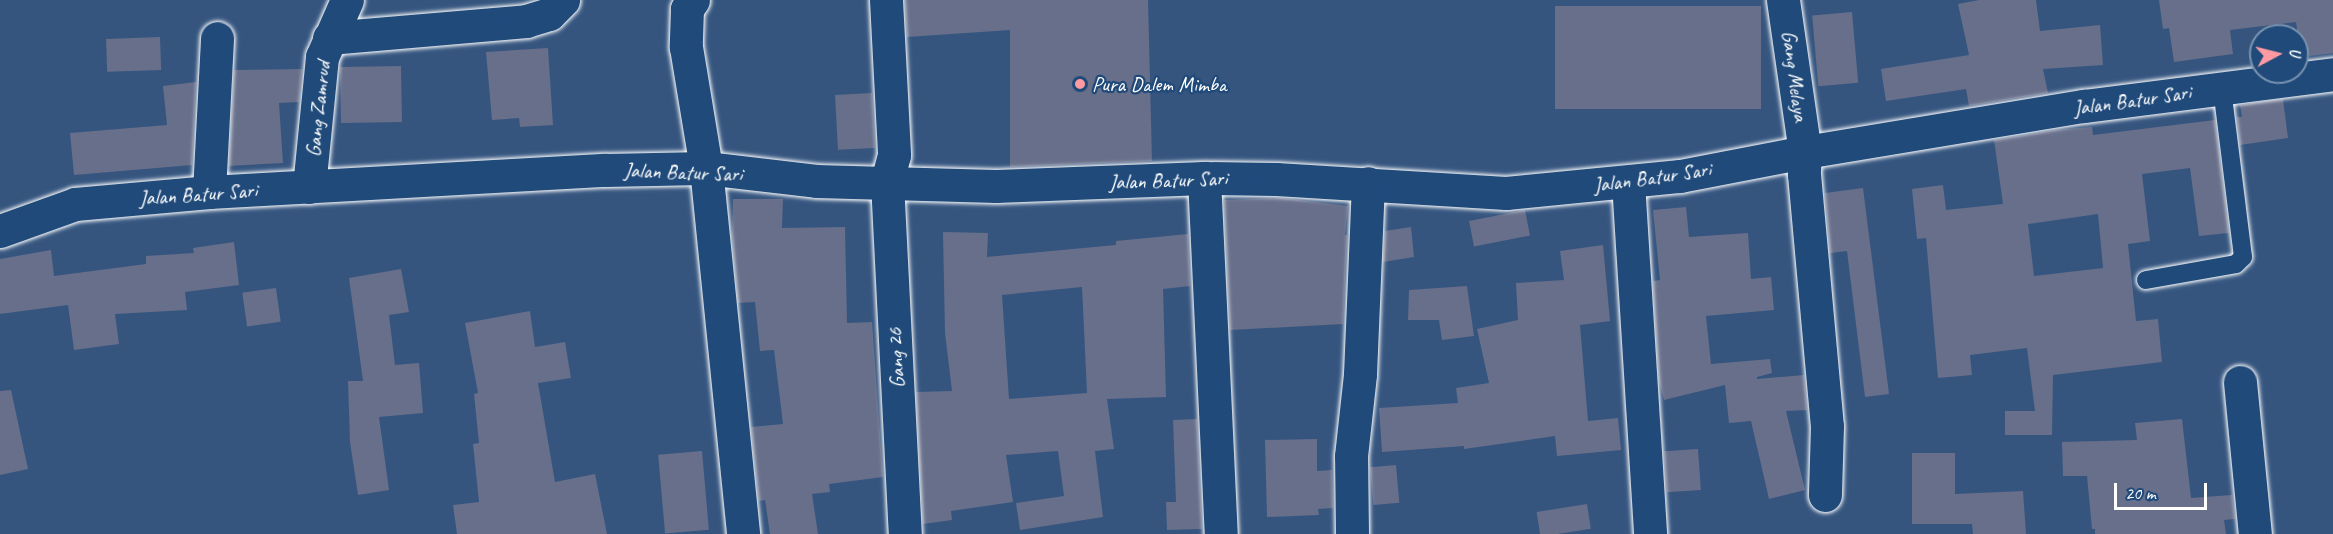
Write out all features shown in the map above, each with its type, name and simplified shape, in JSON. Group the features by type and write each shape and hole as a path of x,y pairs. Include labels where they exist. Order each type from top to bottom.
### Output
{"street":[{"name":"Gang Zamrud","path":"309,187 322,57 347,0"},
{"path":"329,38 526,21 549,14 563,0"},
{"path":"693,0 687,9 686,47 706,168 743,534"},
{"name":"Gang 26","path":"886,0 894,155 887,182 905,534"},
{"name":"Gang Melaya","path":"1783,0 1805,152 1804,174 1827,426 1825,495"},
{"path":"209,192 217,38"},
{"name":"Jalan Batur Sari","path":"0,231 75,204 209,192 605,170 706,168 816,181 996,186 1204,178 1368,183 1506,193 1680,176 1805,152 2151,95 2333,74"},
{"path":"1204,178 1221,534"},
{"path":"1628,182 1650,534"},
{"path":"1352,534 1351,456 1360,374 1368,183"},
{"path":"2240,382 2255,534"}],"lane":[{"path":"2146,280 2236,264 2243,257 2222,88"}],"building":[{"name":"Pura Dalem Mimba","path":"905,0 1148,0 1152,161 1010,167 1010,30 907,37"},
{"path":"1979,0 2036,0 2040,31 2100,25 2103,65 2043,69 2048,93 1969,106 1966,89 1886,101 1881,69 1969,55 1958,4"},
{"path":"2159,0 2333,0 2333,53 2309,56 2309,24 2296,24 2296,22 2249,24 2249,28 2230,30 2233,54 2174,62 2169,28 2163,29"},
{"path":"1555,6 1761,6 1761,109 1555,109"},
{"path":"1852,12 1858,83 1818,86 1812,15"},
{"path":"160,37 161,70 107,72 106,39"},
{"path":"548,48 553,125 520,127 519,118 492,120 486,52"},
{"path":"401,66 402,122 341,123 340,67"},
{"path":"302,69 299,102 279,103 283,163 229,166 234,70"},
{"path":"196,82 192,165 74,175 70,133 167,125 163,86"},
{"path":"872,93 875,148 838,150 835,95"},
{"path":"2283,99 2288,138 2240,145 2237,117 2242,117 2240,105"},
{"path":"2215,120 2229,233 2199,236 2190,168 2142,174 2150,241 2128,244 2136,321 2158,319 2162,362 2053,375 2052,435 2005,435 2005,411 2035,411 2027,348 1970,355 1972,375 1938,378 1926,238 1917,239 1912,189 1943,185 1946,210 2003,204 1994,140 2055,130 2092,127 2093,135","holes":["2098,214 2103,268 2034,276 2028,224"]},
{"path":"1863,188 1889,394 1865,397 1847,251 1830,253 1825,193"},
{"path":"1282,198 1348,206 1343,324 1230,330 1224,200"},
{"path":"733,199 783,199 782,228 845,227 847,323 872,322 883,477 829,484 830,492 812,494 818,534 770,534 765,500 759,501 751,427 783,424 774,350 760,351 755,302 738,303 732,234"},
{"path":"1686,207 1689,237 1748,233 1751,279 1771,277 1774,310 1706,316 1711,364 1770,359 1772,373 1757,377 1757,379 1804,375 1807,410 1786,411 1805,490 1769,499 1751,421 1729,423 1725,385 1664,400 1659,381 1653,281 1660,280 1653,210"},
{"path":"1525,210 1530,236 1474,246 1469,221"},
{"path":"1411,227 1414,257 1383,262 1385,231"},
{"path":"943,232 988,233 987,257 1116,245 1116,241 1188,234 1190,286 1163,289 1166,397 1107,399 1114,449 1095,451 1103,517 1020,530 1016,503 1064,496 1058,451 1006,455 1013,502 951,511 952,520 923,524 916,392 952,391 945,333","holes":["1082,287 1087,393 1009,399 1002,295"]},
{"path":"234,242 239,285 185,292 187,310 115,314 119,344 74,350 68,305 0,314 0,259 51,250 54,276 146,264 146,256 194,253 193,248"},
{"path":"1603,245 1610,321 1580,325 1588,421 1618,418 1621,450 1557,456 1555,436 1464,449 1464,446 1382,452 1379,408 1458,403 1456,388 1489,383 1477,329 1518,320 1516,283 1564,280 1560,251"},
{"path":"401,269 409,312 389,315 395,365 419,363 423,413 379,417 389,490 358,495 350,442 348,381 363,381 349,278"},
{"path":"1467,286 1474,336 1442,340 1439,320 1408,320 1409,290"},
{"path":"276,288 281,322 247,326 242,293"},
{"path":"530,311 535,347 565,342 571,378 538,383 555,482 595,474 607,534 457,534 453,505 479,502 473,444 479,443 474,394 478,393 465,323"},
{"path":"11,390 28,469 0,475 0,391"},
{"path":"1197,419 1202,529 1167,530 1166,502 1176,502 1173,420"},
{"path":"2182,419 2191,498 2232,495 2235,519 2224,520 2226,534 2095,534 2095,529 2092,529 2087,476 2063,476 2062,442 2137,440 2135,423"},
{"path":"1317,439 1317,471 1332,470 1333,508 1318,509 1319,515 1267,517 1265,440"},
{"path":"1698,449 1701,490 1667,492 1664,451"},
{"path":"702,451 709,530 665,534 658,455"},
{"path":"1912,453 1955,453 1955,494 2023,491 2026,534 1973,534 1972,524 1912,524"},
{"path":"1396,465 1399,503 1373,505 1370,467"},
{"path":"1587,504 1591,529 1540,534 1537,512"}],"place":[{"name":"Pura Dalem Mimba","path":"1080,84"}]}
